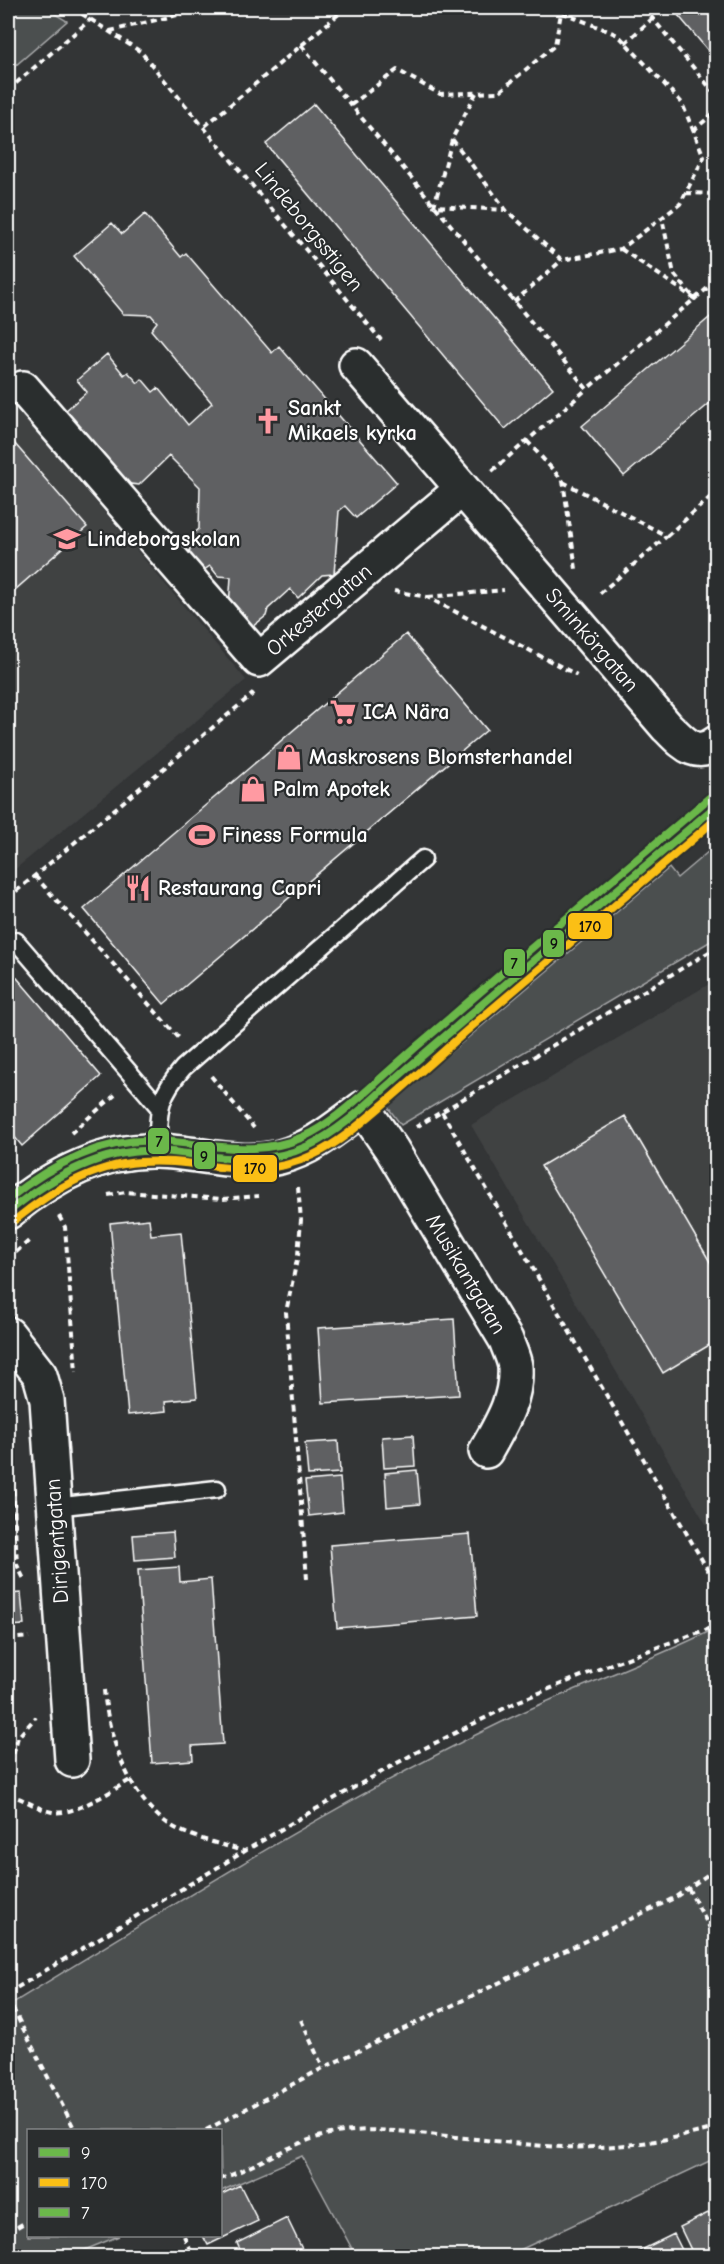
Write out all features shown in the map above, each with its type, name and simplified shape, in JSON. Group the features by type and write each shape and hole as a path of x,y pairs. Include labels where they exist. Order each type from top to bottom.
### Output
{"street":[{"path":"356,365 469,498"},
{"name":"Orkestergatan","path":"23,388 259,660 469,498"},
{"name":"Sminkörgatan","path":"469,498 678,738 697,750 705,750 717,742"},
{"path":"10,1204 61,1174 118,1154 157,1151 230,1161 281,1156 309,1146 363,1108"},
{"name":"Musikantgatan","path":"363,1108 392,1150 506,1340 515,1365 514,1387 509,1409 486,1451"},
{"name":"Dirigentgatan","path":"8,1334 40,1375 45,1392 72,1760"}],"lane":[{"path":"363,1108 542,951 717,806"},
{"path":"157,1151 159,1107 168,1085 183,1068 423,859"},
{"path":"8,949 16,941 159,1107"},
{"path":"54,1507 217,1489"}],"path":[{"name":"Lindeborgsstigen","path":"75,8 141,52 205,126 385,345"},
{"path":"110,31 207,8"},
{"path":"205,126 346,8"},
{"path":"644,8 717,95"},
{"path":"351,105 397,70 440,94 499,92 555,45 561,10 618,35 682,103 704,157 680,204 621,249 562,260 514,302"},
{"path":"625,43 653,18"},
{"path":"8,90 91,19"},
{"path":"301,45 587,390"},
{"path":"434,206 452,139 476,93"},
{"path":"693,130 717,111"},
{"path":"452,139 506,210 562,260"},
{"path":"686,193 717,194"},
{"path":"434,206 506,210"},
{"path":"662,218 674,274 695,299"},
{"path":"621,249 695,299"},
{"path":"490,473 717,281"},
{"path":"527,441 563,482 667,536"},
{"path":"483,464 496,479"},
{"path":"563,482 577,572"},
{"path":"592,600 717,492"},
{"path":"388,591 428,597 586,680"},
{"path":"8,898 48,864"},
{"path":"35,875 180,1039"},
{"path":"205,1069 255,1129"},
{"path":"442,1112 717,1584"},
{"path":"298,1187 301,1220 298,1254 286,1312 307,1579"},
{"path":"54,1210 65,1227 76,1376"},
{"path":"14,1430 12,1463 17,1565 25,1581 26,1592"},
{"path":"28,1626 30,1648"},
{"path":"8,1994 243,1851 415,1753 519,1701 614,1662 717,1626"},
{"path":"8,1639 29,1637"},
{"path":"103,1681 106,1717 120,1759 130,1780 153,1810 176,1828 243,1851"},
{"path":"8,1774 18,1737 36,1716"},
{"path":"8,1795 21,1797 53,1813 86,1805 130,1780"},
{"path":"208,2129 324,2068 674,1898 717,1869"},
{"path":"688,1888 717,1939"},
{"path":"8,1999 74,2129"},
{"path":"301,2020 324,2068"},
{"path":"222,2178 287,2149 326,2135 363,2131 407,2132 594,2148 649,2142 717,2128"},
{"path":"8,2232 27,2222"},
{"path":"185,2237 193,2256"}],"shaded area":[{"path":"8,8 45,8 67,21 8,72"},
{"name":"Lindeborgskolan","path":"8,398 246,680 8,875"},
{"path":"716,845 716,938 401,1125 387,1106 669,868 677,878"},
{"path":"716,980 716,1541 471,1125"},
{"path":"716,1628 716,2158 507,2256 356,2256 302,2156 222,2191 222,2129 27,2129 27,2237 117,2237 70,2256 8,2256 8,2006 191,1894 314,1822 440,1753 557,1697 664,1653"}],"building":[{"path":"672,8 716,8 716,60"},
{"path":"314,104 553,388 505,429 266,144"},
{"name":"Sankt Mikaels kyrka","path":"145,214 181,257 186,253 272,353 279,346 397,483 356,518 345,506 339,511 334,574 322,575 298,598 290,589 268,609 266,616 248,630 229,607 231,577 218,576 210,566 201,572 189,559 191,536 199,529 200,487 169,456 139,485 113,482 58,417 87,392 77,380 107,354 124,375 128,372 138,383 142,379 153,392 158,388 188,425 212,403 151,330 157,322 151,315 123,314 74,256 112,223 122,234"},
{"path":"716,312 716,398 624,476 582,426"},
{"path":"8,436 87,527 8,596"},
{"path":"406,634 487,730 164,1004 84,909"},
{"path":"12,972 101,1076 22,1146 8,1129 8,975"},
{"path":"625,1116 716,1272 716,1341 663,1373 541,1166"},
{"path":"149,1219 151,1235 181,1232 197,1398 166,1401 167,1411 128,1415 110,1223"},
{"path":"454,1319 459,1395 323,1403 318,1328"},
{"path":"413,1435 415,1466 384,1468 382,1437"},
{"path":"338,1441 340,1473 308,1475 305,1443"},
{"path":"417,1470 420,1504 387,1507 385,1473"},
{"path":"340,1478 343,1512 309,1516 305,1481"},
{"path":"173,1532 175,1557 135,1560 133,1535"},
{"path":"470,1534 477,1616 337,1628 330,1545"},
{"path":"179,1567 180,1582 211,1579 223,1744 192,1746 193,1760 152,1763 138,1570"},
{"path":"21,1593 24,1625 8,1626 8,1594"},
{"path":"240,2185 258,2221 208,2245 204,2237 222,2237 222,2194"},
{"path":"714,2210 716,2256 694,2256 680,2227"},
{"path":"287,2218 304,2253 297,2256 243,2256 237,2243"},
{"path":"674,2234 685,2256 641,2256 639,2251"}],"transit line":[{"name":"7","path":"8,1199 60,1165 79,1156 119,1144 160,1141 215,1147 268,1147 313,1132 352,1104 482,990 709,798"},
{"name":"9","path":"8,1212 60,1176 98,1159 118,1154 160,1151 253,1159 290,1153 318,1141 357,1113 716,806"},
{"name":"170","path":"15,1220 57,1190 89,1174 122,1164 163,1161 226,1168 268,1168 290,1164 324,1149 365,1120 716,819"}],"place":[{"name":"Sankt Mikaels kyrka","path":"268,421"},
{"name":"Lindeborgskolan","path":"67,539"},
{"name":"ICA Nära","path":"343,712"},
{"name":"Maskrosens Blomsterhandel","path":"289,757"},
{"name":"Palm Apotek","path":"253,789"},
{"name":"Finess Formula","path":"202,835"},
{"name":"Restaurang Capri","path":"138,888"}]}
